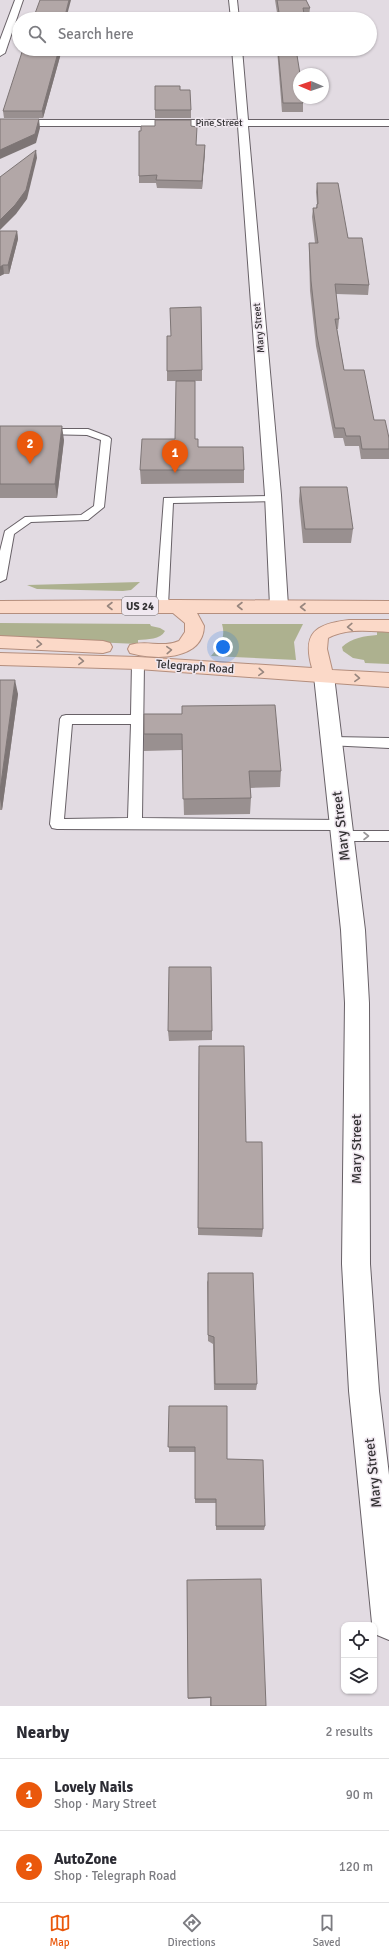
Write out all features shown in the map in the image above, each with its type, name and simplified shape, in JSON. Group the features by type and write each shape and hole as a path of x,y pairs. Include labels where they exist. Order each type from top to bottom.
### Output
{"main road":[{"path":"0,642 176,649 186,646 193,639 195,628 193,620 169,606"},
{"name":"US 24","path":"0,607 389,607"},
{"path":"324,676 318,649 318,639 323,631 336,627 389,626"},
{"name":"Telegraph Road","path":"0,659 138,663 389,680"}],"street":[{"path":"15,12 19,0"},
{"path":"233,0 234,12"},
{"path":"0,53 12,20"},
{"name":"Mary Street","path":"238,56 273,499 279,606"},
{"name":"Pine Street","path":"0,123 389,123"},
{"name":"Mary Street","path":"324,676 353,930 357,1003 356,1264 364,1391 389,1622"}],"lane":[{"path":"0,579 10,533 29,519 84,518 99,507 106,438 88,432 34,432"},
{"path":"169,606 168,500 273,499"},
{"path":"135,823 138,663"},
{"path":"136,720 66,719 57,824 135,823 342,830 389,836"},
{"path":"332,742 389,743"}],"green space":[{"path":"140,582 131,590 123,591 37,589 27,585"},
{"path":"0,623 150,624 151,626 165,631 157,638 138,640 138,644 0,638"},
{"path":"222,624 303,624 294,642 296,660 211,656 223,637"},
{"path":"377,632 389,632 389,664 365,663 364,660 353,658 343,651 342,647 350,641 377,635"}],"building":[{"path":"40,0 69,0 66,12 36,12"},
{"path":"277,0 306,0 310,8 303,8 304,12 279,12"},
{"path":"21,56 57,56 42,111 3,111"},
{"path":"279,56 297,56 299,68 293,68 293,103 283,103"},
{"path":"155,86 180,86 180,90 190,90 191,110 155,110"},
{"path":"0,119 39,119 35,134 0,150"},
{"path":"155,120 191,120 191,126 197,127 196,145 205,145 202,181 156,180 157,175 139,176 139,131 141,131 141,126 155,126"},
{"path":"36,150 26,190 15,205 0,220 0,177"},
{"path":"317,183 338,183 348,238 362,238 369,285 335,284 339,319 335,319 344,370 364,370 374,420 385,420 389,438 389,449 362,449 360,436 346,436 344,428 335,428 317,336 311,281 309,243 318,243 313,208 317,208 318,204"},
{"path":"0,231 17,231 8,265 3,265 0,267"},
{"path":"201,307 202,370 167,371 167,336 171,336 170,308"},
{"path":"176,381 195,381 195,439 198,439 198,447 243,447 244,470 140,470 142,439 175,439"},
{"path":"0,426 62,426 55,484 0,484"},
{"path":"300,487 347,487 353,529 305,529"},
{"path":"0,680 15,680 0,791"},
{"path":"275,705 281,771 249,771 251,798 183,799 182,734 144,734 144,714 182,714 182,706"},
{"path":"169,967 211,967 212,1031 168,1031"},
{"path":"199,1046 244,1046 246,1142 262,1142 263,1229 198,1228"},
{"path":"208,1273 253,1273 257,1384 215,1384 214,1337 208,1335"},
{"path":"169,1406 227,1406 227,1459 263,1460 265,1526 216,1526 216,1499 195,1499 195,1447 168,1447"},
{"path":"261,1579 266,1706 211,1706 211,1697 188,1698 187,1580"}],"place":[{"name":"AutoZone","path":"30,464"},
{"name":"Lovely Nails","path":"175,473"}]}
